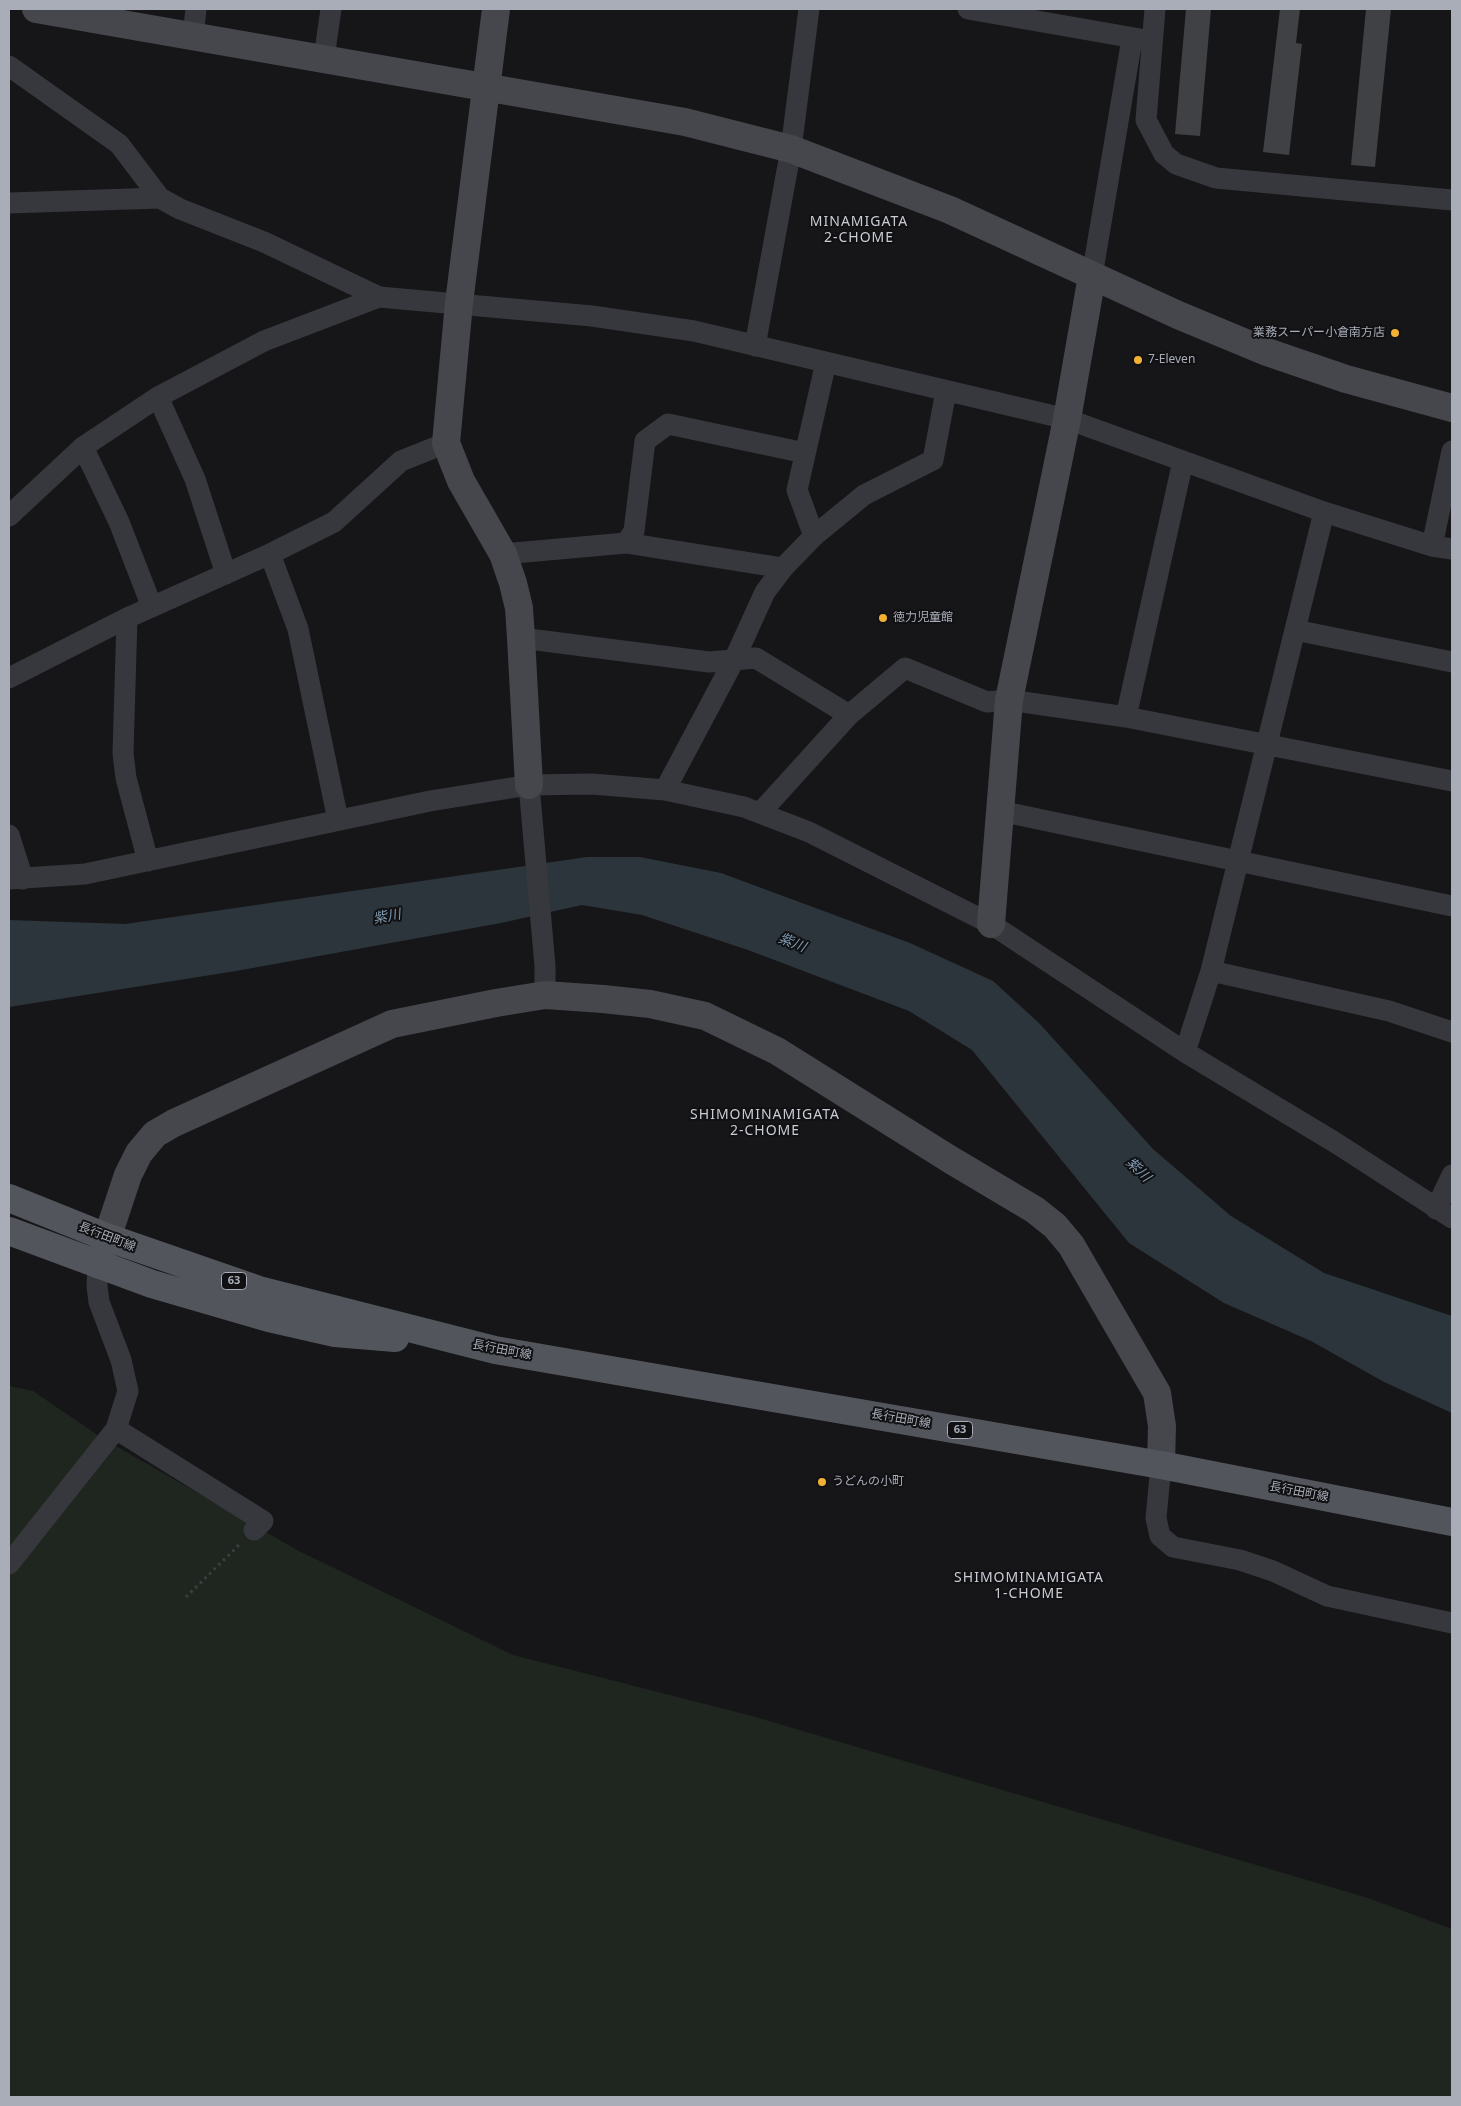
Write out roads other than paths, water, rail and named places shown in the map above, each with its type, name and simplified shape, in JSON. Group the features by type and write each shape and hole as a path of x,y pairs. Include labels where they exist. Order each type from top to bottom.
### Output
{"main road":[{"name":"長行田町線","path":"9,1198 106,1237 259,1290 495,1350 1161,1465 1452,1522"},
{"name":"長行田町線","path":"9,1231 152,1284 269,1318 335,1333 466,1343"}],"street":[{"path":"36,9 324,58 486,89 685,122 791,149 950,210 1178,315 1267,352 1346,379 1452,408"},
{"path":"193,36 196,9"},
{"path":"324,58 331,9"},
{"path":"496,9 459,303 446,443 461,481 503,554 519,608 529,785 545,966 545,995"},
{"path":"755,346 791,149 809,9"},
{"path":"968,9 1142,40"},
{"path":"992,924 1010,700 1067,420 1092,276 1142,40 1155,9"},
{"path":"1142,40 1146,120 1164,154 1176,164 1216,178 1452,200"},
{"path":"9,66 119,144 160,198 180,209 264,242 379,297 592,316 694,331 826,362 1067,420 1324,512 1442,547 1452,451"},
{"path":"9,203 160,198"},
{"path":"9,516 83,447 158,397 264,341 379,297"},
{"path":"814,536 797,490 826,362"},
{"path":"665,790 734,660 765,592 783,568 814,536 864,496 933,460 946,391"},
{"path":"158,397 195,479 226,574"},
{"path":"626,542 634,532 645,441 668,424 805,453"},
{"path":"10,676 127,618 270,554 334,522 401,461 446,443"},
{"path":"83,447 119,522 152,607"},
{"path":"1126,717 1183,461"},
{"path":"1185,1052 1211,971 1324,512"},
{"path":"503,554 626,542 783,568"},
{"path":"270,554 298,629 338,820"},
{"path":"127,618 123,753 126,778 148,861"},
{"path":"1295,630 1452,662"},
{"path":"521,638 709,662 756,658 849,716"},
{"path":"760,813 849,716 905,668 987,702 1010,700 1126,717 1452,781"},
{"path":"9,835 16,879 85,874 430,801 529,785 592,784 665,790 744,807 810,832 992,924 1185,1052 1336,1143 1444,1213 1452,1175"},
{"path":"1000,811 1452,906"},
{"path":"1211,971 1389,1011 1452,1032"},
{"path":"9,1564 116,1429 128,1392 121,1360 99,1302 97,1286 98,1265 128,1175 139,1153 155,1134 174,1123 392,1024 496,1002 545,995 650,1004 705,1016 777,1051 950,1160 1035,1210 1055,1226 1071,1245 1157,1393 1162,1426 1161,1465 1156,1518 1160,1536 1173,1547 1240,1560 1273,1571 1327,1596 1452,1622"},
{"path":"116,1429 263,1521 254,1530"}],"water":[{"name":"紫川","path":"587,857 640,857 721,873 910,943 993,981 1039,1023 1153,1149 1231,1216 1324,1273 1452,1316 1452,1413 1384,1382 1311,1341 1224,1303 1129,1243 972,1050 909,1011 748,950 642,915 582,905 501,923 236,971 9,1007 9,920 125,924"}],"place":[{"name":"業務スーパー小倉南方店","path":"1395,333"},
{"name":"7-Eleven","path":"1138,360"},
{"name":"徳力児童館","path":"883,618"},
{"name":"うどんの小町","path":"822,1482"}],"district":[{"name":"MINAMIGATA 2-CHOME","path":"859,230"},
{"name":"SHIMOMINAMIGATA 2-CHOME","path":"765,1124"},
{"name":"SHIMOMINAMIGATA 1-CHOME","path":"1029,1586"}]}
